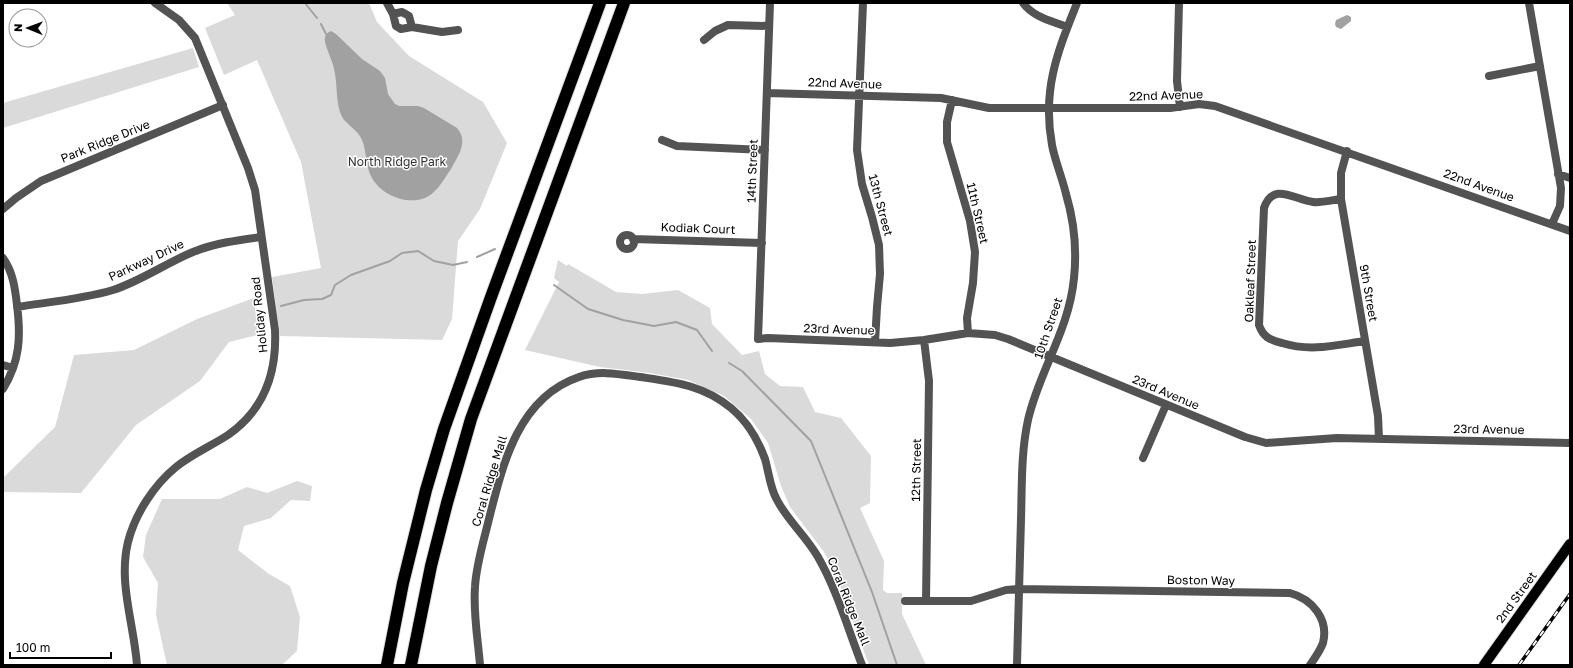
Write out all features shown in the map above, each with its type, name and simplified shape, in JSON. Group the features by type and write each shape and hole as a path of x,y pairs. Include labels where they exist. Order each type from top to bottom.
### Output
{"highway":[{"path":"387,665 403,582 426,490 444,429 488,304 600,3"},
{"path":"411,665 432,559 471,419 624,3"}],"main road":[{"name":"2nd Street","path":"1484,665 1570,544"}],"street":[{"name":"Holiday Road","path":"137,665 125,580 126,551 132,530 150,496 159,483 178,466 227,435 243,422 260,402 272,375 276,346 275,330 253,181 195,38 179,20 155,3"},
{"path":"387,3 398,28 403,29 412,27 442,32 458,30"},
{"name":"14th Street","path":"758,339 768,93 770,3"},
{"name":"13th Street","path":"863,3 857,150 862,184 876,231 880,260 875,342"},
{"path":"1023,3 1026,7 1040,16 1067,27"},
{"name":"10th Street","path":"1017,665 1024,442 1033,404 1070,306 1074,280 1075,251 1072,218 1053,149 1048,108 1054,66 1077,3"},
{"path":"1179,3 1177,81 1180,108"},
{"path":"1529,3 1561,197 1557,215 1552,224"},
{"path":"393,14 402,12 407,14 410,18 412,27"},
{"path":"704,40 715,30 728,25 769,26"},
{"path":"1489,76 1540,66"},
{"name":"22nd Avenue","path":"768,93 934,97 989,108 1180,108 1199,104 1215,106 1570,230"},
{"name":"11th Street","path":"952,100 947,122 947,142 970,221 975,252 973,283 967,318 968,333"},
{"name":"Park Ridge Drive","path":"3,209 41,181 223,106"},
{"path":"662,140 677,146 765,150"},
{"name":"9th Street","path":"1347,151 1341,174 1341,199 1378,416 1379,439"},
{"path":"1558,174 1570,178"},
{"name":"Oakleaf Street","path":"1341,199 1311,202 1286,193 1279,193 1269,198 1264,208 1259,325 1261,331 1269,339 1299,347 1320,348 1365,340"},
{"name":"Parkway Drive","path":"17,307 98,294 113,290 207,247 261,237"},
{"name":"Kodiak Court","path":"633,239 762,243"},
{"path":"3,258 11,272 14,286 20,340 13,368 3,389"},
{"name":"23rd Avenue","path":"758,339 768,338 904,342 968,333 980,333 1002,337 1245,437 1266,443 1312,439 1570,443"},
{"name":"12th Street","path":"924,340 929,381 926,601"},
{"path":"3,365 13,368"},
{"name":"Coral Ridge Mall","path":"480,665 474,600 476,575 497,490 512,442 527,417 548,395 558,387 575,379 605,372 689,385 718,399 730,407 747,424 759,444 765,459 775,498 788,519 817,555 827,574 862,665"},
{"path":"1143,458 1166,405"},
{"name":"Boston Way","path":"905,601 971,601 1006,590 1019,589 1290,593 1298,595 1312,604 1317,610 1324,628 1323,643 1310,665"}],"green space":[{"name":"North Ridge Park","path":"227,3 369,3 377,22 409,56 483,102 507,143 480,209 458,241 452,319 442,340 280,336 272,277 321,268 301,162 257,60 224,75 205,28 235,15"},
{"path":"193,48 199,67 3,128 3,103"},
{"path":"558,260 567,266 568,264 616,292 642,294 678,290 710,308 712,324 742,355 759,351 765,374 780,386 803,387 815,412 841,418 871,456 870,503 860,508 884,561 883,590 887,593 902,593 902,614 926,665 869,665 836,575 824,552 790,507 781,486 768,443 751,419 724,396 688,380 650,373 600,367 525,350 559,282 554,278"},
{"path":"254,298 258,335 229,342 200,381 136,425 81,493 3,492 3,478 55,427 74,355 134,350 197,319"},
{"path":"297,481 312,486 310,501 291,500 271,518 244,526 238,550 269,574 290,586 300,617 297,651 282,665 167,665 156,615 158,583 143,557 146,535 162,499 220,499 247,487 267,493"}],"shaded area":[{"path":"1347,15 1351,17 1351,21 1341,29 1336,27 1336,20"},
{"path":"331,31 362,59 380,71 385,78 388,94 395,104 399,106 418,106 424,108 457,128 460,133 462,143 457,159 434,192 427,197 420,200 404,200 396,198 382,190 372,178 368,169 362,140 358,133 344,120 340,111 337,99 334,69 325,40 327,34"}],"waterway":[{"path":"305,3 317,18"},
{"path":"321,24 326,34"},
{"path":"477,257 495,249"},
{"path":"281,306 304,300 322,299 331,295 335,285 351,275 390,261 402,253 418,251 434,261 453,265 467,262"},
{"path":"554,285 588,309 623,320 654,326 676,322 697,330 712,351"},
{"path":"729,363 742,371 811,441 872,592 897,665"}],"railway":[{"path":"1519,665 1570,594"}]}
